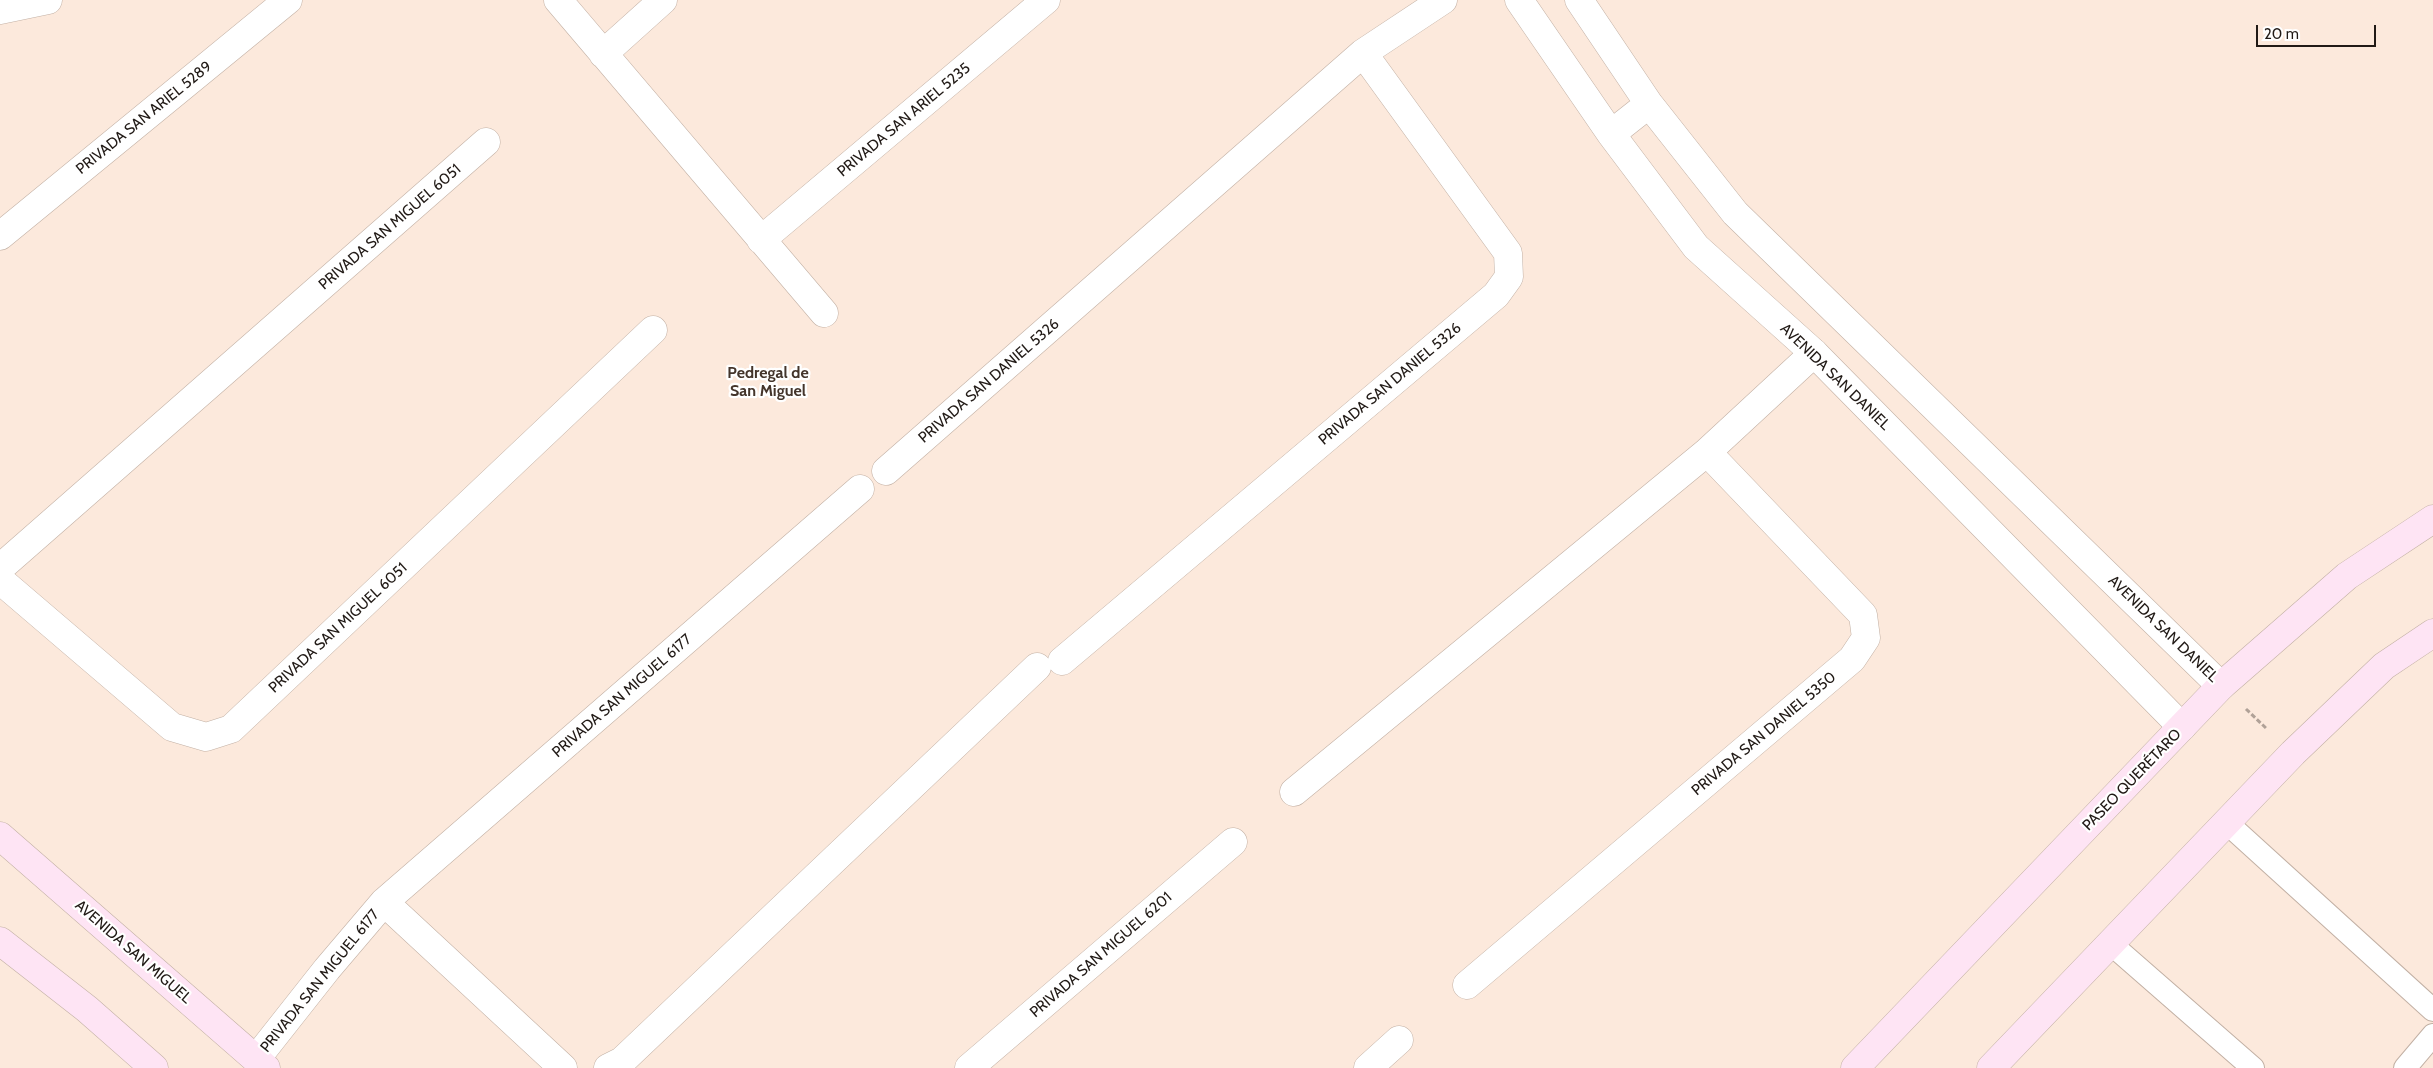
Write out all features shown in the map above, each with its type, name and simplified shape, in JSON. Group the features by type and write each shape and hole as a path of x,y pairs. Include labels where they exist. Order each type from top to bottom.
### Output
{"main road":[{"name":"PASEO QUERÉTARO","path":"1855,1068 2221,686 2347,576 2433,519"},
{"path":"1991,1068 2293,753 2384,666 2433,633"},
{"name":"AVENIDA SAN MIGUEL","path":"0,836 261,1064"},
{"path":"0,941 87,1009 154,1068"}],"street":[{"path":"0,10 48,0"},
{"name":"PRIVADA SAN ARIEL 5289","path":"0,236 288,0"},
{"path":"558,0 824,314"},
{"path":"603,54 663,0"},
{"name":"PRIVADA SAN ARIEL 5235","path":"761,240 1046,0"},
{"name":"PRIVADA SAN DANIEL 5326","path":"886,472 1364,53 1443,0"},
{"name":"AVENIDA SAN DANIEL","path":"1519,0 1611,134 1696,247 1814,353 2182,728"},
{"name":"AVENIDA SAN DANIEL","path":"1579,0 1649,104 1735,213 2221,686"},
{"name":"PRIVADA SAN DANIEL 5326","path":"608,1068 622,1061 1049,664 1496,295 1509,277 1508,252 1364,53"},
{"path":"1611,134 1649,104"},
{"name":"PRIVADA SAN MIGUEL 6051","path":"0,568 486,142"},
{"name":"PRIVADA SAN MIGUEL 6051","path":"0,580 172,727 206,737 231,729 653,330"},
{"path":"1294,792 1707,452 1814,353"},
{"name":"PRIVADA SAN DANIEL 5350","path":"1467,985 1852,659 1866,638 1863,616 1707,452"},
{"name":"PRIVADA SAN MIGUEL 6177","path":"261,1064 326,969 384,902 860,489"},
{"name":"PRIVADA SAN MIGUEL 6201","path":"969,1068 1233,842"},
{"name":"PRIVADA SAN MIGUEL 6177","path":"384,902 563,1068"},
{"path":"1368,1068 1399,1040"}],"lane":[{"path":"2227,823 2433,1010"},
{"path":"2111,944 2253,1068"},
{"path":"2406,1068 2433,1035"}],"path":[{"path":"2221,686 2293,753"}],"district":[{"name":"Pedregal de San Miguel","path":"768,382"}]}
